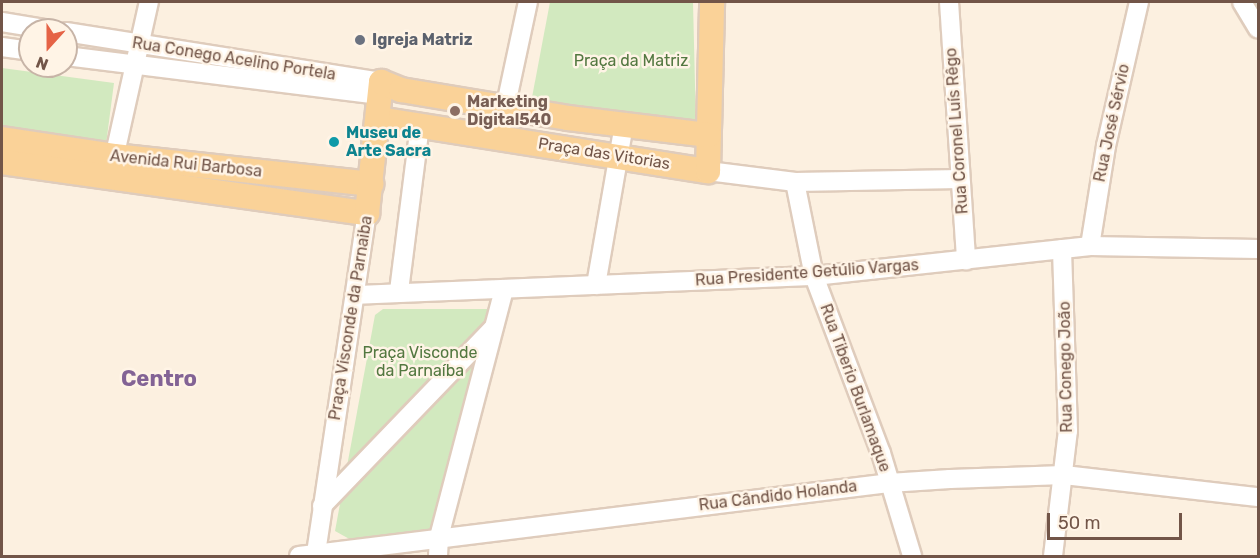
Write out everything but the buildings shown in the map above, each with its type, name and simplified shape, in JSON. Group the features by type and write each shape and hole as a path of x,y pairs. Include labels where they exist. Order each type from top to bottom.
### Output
{"main road":[{"path":"708,171 712,2"},
{"name":"Rua Conego Acelino Portela","path":"387,89 506,105 624,125 709,135"},
{"name":"Praça Visconde da Parnaiba","path":"367,213 378,119 387,89"},
{"name":"Praça das Vitorias","path":"378,119 708,171"},
{"name":"Avenida Rui Barbosa","path":"2,139 112,167 367,213"},
{"name":"Avenida Rui Barbosa","path":"2,162 371,184"}],"street":[{"path":"112,167 149,2"},
{"path":"499,137 528,2"},
{"name":"Rua Coronel Luís Rêgo","path":"949,2 966,260"},
{"name":"Rua José Sérvio","path":"1090,246 1106,146 1139,2"},
{"path":"1242,2 1258,29"},
{"path":"2,22 18,25"},
{"name":"Rua Conego Acelino Portela","path":"78,34 387,89"},
{"path":"2,47 18,49"},
{"name":"Rua Conego Acelino Portela","path":"78,58 387,89"},
{"path":"399,291 420,125"},
{"path":"596,285 624,125"},
{"name":"Praça das Vitorias","path":"708,171 795,182"},
{"path":"795,182 960,180"},
{"name":"Rua Tiberio Burlamaque","path":"795,182 814,276 889,483 912,556"},
{"name":"Praça Visconde da Parnaiba","path":"307,555 322,506 367,213"},
{"name":"Rua Presidente Getúlio Vargas","path":"355,295 399,291 814,276 1090,246 1258,249"},
{"name":"Rua Conego João","path":"1053,556 1064,475 1069,379 1062,249"},
{"path":"438,556 439,537 504,289"},
{"path":"322,506 495,326"},
{"name":"Rua Cândido Holanda","path":"307,555 889,483 1064,475 1258,497"}],"green space":[{"name":"Praça da Matriz","path":"550,2 693,2 696,126 530,108"},
{"path":"2,68 18,70 18,78 77,78 114,83 105,152 2,138"},
{"name":"Praça Visconde da Parnaíba","path":"383,309 488,309 460,428 427,542 362,546 335,531 375,315"}],"waterway":[{"path":"1255,2 1258,7"}],"place":[{"name":"Igreja Matriz","path":"360,40"},
{"name":"Marketing Digital540","path":"455,111"},
{"name":"Museu de Arte Sacra","path":"334,142"}],"district":[{"name":"Centro","path":"159,379"}]}
